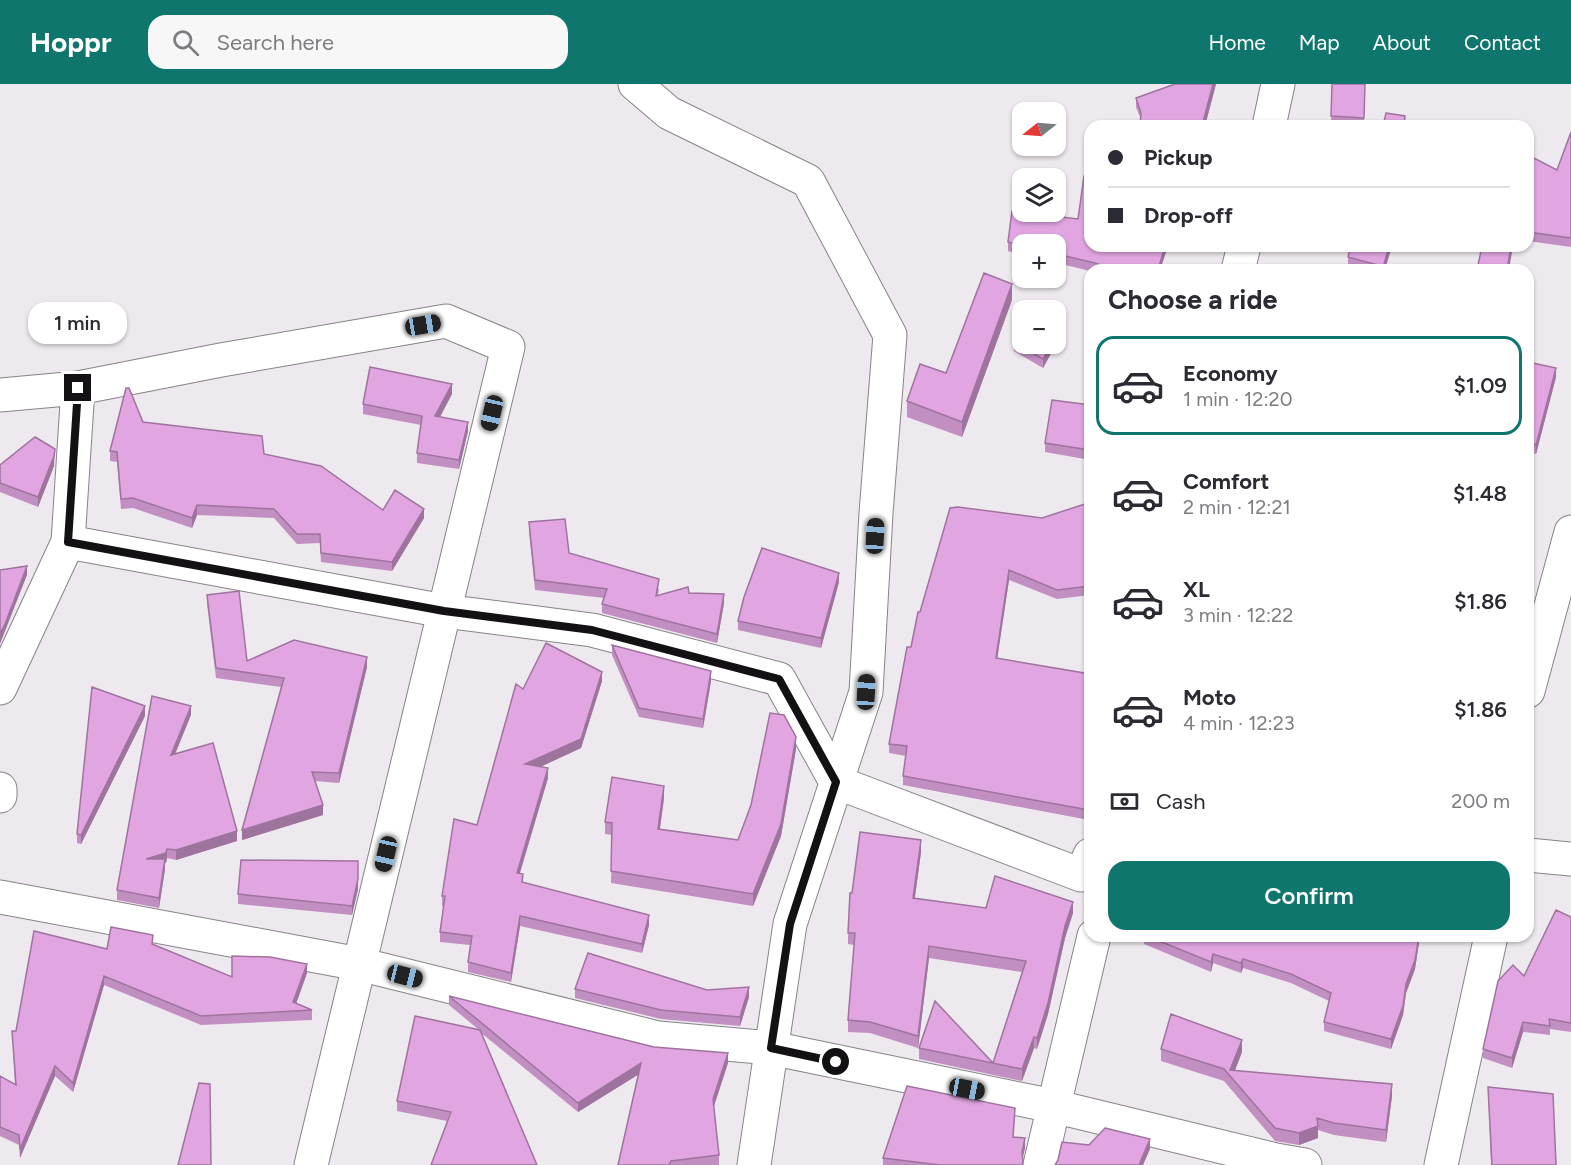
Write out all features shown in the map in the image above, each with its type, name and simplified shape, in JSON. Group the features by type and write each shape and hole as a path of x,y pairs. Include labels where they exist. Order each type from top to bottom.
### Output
{"street":[{"path":"635,84 669,113 808,181 890,335 876,513 866,692 790,924 754,1165"},
{"path":"1270,120 1278,84"},
{"path":"0,395 78,388 221,360 446,321 507,347 311,1165"},
{"path":"0,688 68,542 78,388"},
{"path":"1534,669 1571,532"},
{"path":"68,542 444,611 592,630 779,679 836,782 1081,875 1084,868"},
{"path":"0,789 0,796"},
{"path":"1534,856 1571,859"},
{"path":"0,897 359,964 658,1038 771,1048 1053,1106 1305,1165"},
{"path":"1040,1165 1093,942"},
{"path":"1441,1165 1490,942"}],"building":[{"path":"1175,84 1213,84 1204,120 1140,120 1141,113 1136,98"},
{"path":"1332,84 1365,84 1364,118 1331,116"},
{"path":"1386,113 1405,116 1405,120 1384,120"},
{"path":"1571,132 1571,238 1534,233 1534,158 1557,170"},
{"path":"1084,176 1084,252 1163,252 1160,264 1098,264 1066,256 1066,234 1012,234 1012,243 1008,242 1012,211 1012,222 1066,222 1066,218 1078,219"},
{"path":"1349,252 1387,252 1384,264 1374,264 1348,257"},
{"path":"1481,252 1510,252 1508,264 1478,264"},
{"path":"984,273 1012,284 962,422 907,401 920,364 946,373"},
{"path":"1034,354 1046,354 1043,359"},
{"path":"1534,363 1556,368 1536,445 1534,444"},
{"path":"370,367 452,384 435,416 468,422 459,460 417,453 422,416 363,404"},
{"path":"126,388 129,388 143,422 262,436 264,454 321,466 383,510 395,490 424,509 392,562 321,553 320,534 297,534 274,509 197,505 192,518 133,498 121,499 117,452 110,451"},
{"path":"1052,400 1084,404 1084,449 1045,443"},
{"path":"35,437 55,449 38,497 0,483 0,465"},
{"path":"1084,504 1084,587 1057,590 1009,570 996,658 1084,673 1084,809 903,776 907,746 889,744 907,647 911,647 918,612 920,612 950,508 958,507 1042,518"},
{"path":"565,519 569,553 659,579 656,596 688,587 689,593 724,594 717,634 602,604 607,589 535,580 529,522"},
{"path":"762,548 839,573 821,638 738,621"},
{"path":"27,566 5,624 0,634 0,570"},
{"path":"239,591 247,661 294,640 367,657 339,773 312,772 323,805 242,830 284,678 216,668 207,595"},
{"path":"546,643 602,672 581,739 525,764 548,768 517,873 523,874 522,882 649,915 642,944 520,916 511,973 468,962 472,936 440,932 445,896 442,896 454,819 477,825 516,684 523,689"},
{"path":"612,645 711,671 703,719 639,708"},
{"path":"92,687 145,706 81,835 77,834"},
{"path":"152,696 191,706 171,755 213,743 237,831 176,850 167,849 166,853 146,859 165,859 159,898 117,890"},
{"path":"770,713 784,715 796,737 781,824 753,894 611,871 612,823 605,822 612,777 664,786 658,829 738,840 751,805"},
{"path":"860,832 921,840 913,898 986,908 995,876 1073,902 1065,926 1048,1003 1037,1038 1034,1037 1022,1069 919,1048 935,1001 993,1063 1026,961 929,946 918,1036 870,1022 848,1020 855,933 848,933 850,893 852,893"},
{"path":"241,860 358,861 358,879 352,906 238,894"},
{"path":"1556,910 1571,917 1571,1023 1549,1019 1550,1026 1523,1022 1512,1058 1483,1049 1498,981 1513,965 1524,976"},
{"path":"111,927 153,935 152,944 232,977 232,956 270,957 307,964 293,1002 312,1010 201,1016 104,976 73,1083 55,1066 20,1149 19,1135 0,1127 0,1076 16,1085 12,1031 16,1031 34,931 107,949"},
{"path":"1162,942 1418,942 1415,960 1406,984 1403,1006 1391,1039 1324,1022 1331,993 1291,974 1243,959 1241,963 1213,954 1211,962"},
{"path":"588,953 707,990 749,987 740,1017 661,1010 575,989"},
{"path":"449,996 654,1047 728,1053 713,1099 719,1155 671,1161 669,1165 618,1165 641,1063 578,1103"},
{"path":"1171,1014 1242,1040 1230,1070 1392,1084 1386,1130 1334,1123 1317,1118 1318,1126 1299,1133 1275,1128 1224,1069 1161,1049"},
{"path":"415,1016 480,1030 537,1165 431,1165 451,1112 397,1101"},
{"path":"199,1083 210,1084 211,1165 178,1165"},
{"path":"907,1086 1015,1108 1013,1137 1025,1138 1022,1165 940,1165 883,1158"},
{"path":"1488,1087 1553,1094 1556,1165 1492,1165"},
{"path":"1105,1128 1150,1139 1139,1165 1055,1165 1062,1142 1089,1145"}],"route":[{"path":"78,388 68,542 444,611 592,630 779,679 836,782 790,924 771,1048 836,1062"}]}
